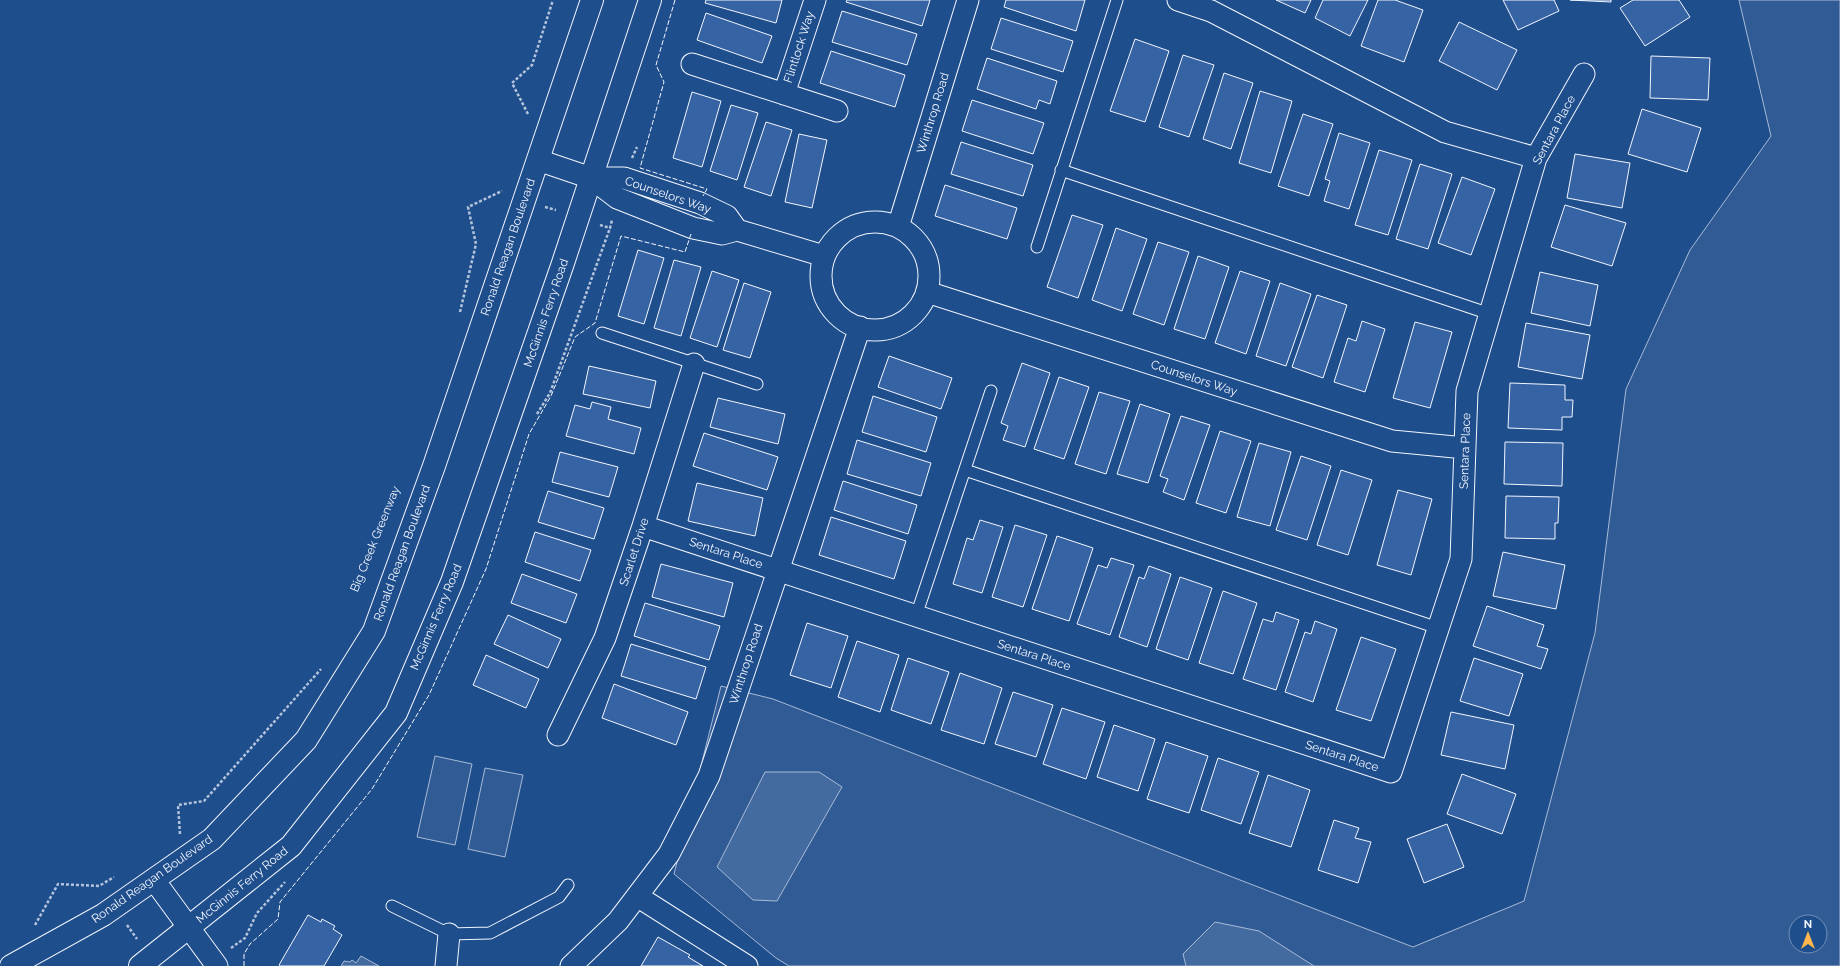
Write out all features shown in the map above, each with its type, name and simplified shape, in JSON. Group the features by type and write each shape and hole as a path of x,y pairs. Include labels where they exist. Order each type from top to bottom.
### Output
{"main road":[{"name":"Ronald Reagan Boulevard","path":"11,966 103,915 212,838 306,740 374,631 434,466 592,0"},
{"path":"591,178 650,0"},
{"name":"McGinnis Ferry Road","path":"140,966 190,928 291,846 396,713 452,582 591,178"}],"street":[{"name":"Flintlock Way","path":"784,94 815,0"},
{"name":"Winthrop Road","path":"898,227 968,0"},
{"path":"1178,0 1211,11 1445,132 1536,158"},
{"path":"692,64 837,111"},
{"name":"Sentara Place","path":"643,526 1391,772 1461,559 1468,391 1536,158 1584,74"},
{"name":"Counselors Way","path":"538,160 591,178 624,178 700,203 727,216 737,230 824,256"},
{"path":"866,222 880,222 898,227 907,231 917,241 925,253 929,267 930,282 927,292 918,309 908,320 882,330 860,327 842,319 832,309 825,297 821,270 824,256 836,239 852,227 866,222"},
{"name":"Counselors Way","path":"927,292 1392,441 1465,448"},
{"name":"Winthrop Road","path":"571,966 618,921 669,854 709,776 777,570 860,327"},
{"name":"Scarlet Drive","path":"558,735 605,638 643,526 694,364"},
{"path":"154,880 218,966"},
{"path":"637,896 747,966"},
{"path":"446,966 449,934"}],"lane":[{"path":"1037,247 1117,0"},
{"path":"1062,170 1490,314"},
{"path":"602,333 757,384"},
{"path":"916,616 991,391"},
{"path":"965,470 1438,628"},
{"path":"392,906 449,934 490,933 559,897 568,885"}],"path":[{"path":"526,121 528,114 512,84 532,65 553,0"},
{"path":"459,314 476,244 468,207 501,192 504,185"},
{"path":"180,839 178,805 204,800 324,666"},
{"path":"33,929 58,884 99,886 119,874"}],"shaded area":[{"path":"1739,0 1840,0 1840,966 789,966 776,958 674,874 721,686 773,699 1413,947 1524,901 1595,633 1626,389 1690,250 1771,136"},
{"path":"435,756 472,764 455,845 417,837"},
{"path":"485,768 523,775 505,857 468,849"},
{"path":"765,772 819,772 842,787 777,901 753,900 717,867"},
{"path":"1215,922 1259,931 1314,966 1186,966 1183,954"},
{"path":"361,956 379,966 341,966 344,961 350,962 352,960 356,963"}],"building":[{"path":"706,0 782,0 776,23 705,3"},
{"path":"847,0 930,0 922,26 846,2"},
{"path":"1006,0 1085,0 1076,31 1004,7"},
{"path":"1276,0 1311,0 1305,13"},
{"path":"1323,0 1368,0 1350,36 1315,18"},
{"path":"1378,0 1395,0 1423,10 1404,62 1361,46"},
{"path":"1503,0 1554,0 1559,11 1518,30"},
{"path":"1570,0 1611,0 1611,2"},
{"path":"1633,0 1679,0 1690,17 1645,46 1620,8"},
{"path":"842,11 917,34 907,65 832,42"},
{"path":"706,13 772,36 762,63 697,40"},
{"path":"1001,18 1073,41 1063,72 991,49"},
{"path":"1459,22 1517,50 1497,90 1439,61"},
{"path":"1135,39 1169,51 1145,122 1110,111"},
{"path":"831,51 905,75 895,107 820,83"},
{"path":"1183,55 1214,65 1189,137 1159,127"},
{"path":"1651,56 1710,58 1708,100 1650,98"},
{"path":"987,58 1057,81 1050,104 1039,100 1036,109 977,89"},
{"path":"1224,73 1253,83 1231,149 1203,139"},
{"path":"1260,91 1292,101 1271,173 1239,163"},
{"path":"692,92 721,101 702,167 673,158"},
{"path":"972,100 1044,123 1033,154 962,131"},
{"path":"731,105 758,113 737,180 710,171"},
{"path":"1642,109 1701,128 1687,172 1628,154"},
{"path":"1303,114 1333,124 1309,196 1278,186"},
{"path":"766,122 792,130 771,196 744,187"},
{"path":"1339,133 1370,143 1349,209 1324,201 1330,181 1325,179"},
{"path":"799,134 827,140 812,208 785,202"},
{"path":"961,142 1033,165 1023,196 951,174"},
{"path":"1379,150 1412,160 1388,235 1355,225"},
{"path":"1575,154 1630,163 1622,208 1567,198"},
{"path":"1420,164 1452,174 1428,249 1396,239"},
{"path":"1462,177 1495,189 1471,255 1438,243"},
{"path":"945,185 1017,208 1007,239 935,216"},
{"path":"1565,205 1626,223 1612,266 1551,247"},
{"path":"1072,215 1103,225 1078,298 1047,287"},
{"path":"1116,228 1147,239 1122,311 1092,300"},
{"path":"1158,242 1189,252 1164,325 1133,314"},
{"path":"638,250 664,258 644,324 618,316"},
{"path":"1198,256 1229,267 1205,339 1174,329"},
{"path":"674,260 701,267 681,336 654,328"},
{"path":"712,271 739,280 717,347 690,338"},
{"path":"1240,271 1270,281 1246,354 1215,343"},
{"path":"1540,272 1598,285 1590,326 1531,313"},
{"path":"744,283 771,292 750,358 723,350"},
{"path":"1280,283 1311,294 1286,366 1256,356"},
{"path":"1317,295 1347,305 1323,378 1292,367"},
{"path":"1362,321 1385,329 1365,392 1334,382 1348,338 1356,341"},
{"path":"1415,322 1452,332 1430,408 1393,398"},
{"path":"1526,323 1590,335 1582,379 1518,367"},
{"path":"889,356 952,378 941,409 878,387"},
{"path":"1022,363 1050,373 1025,447 1003,440 1008,426 1001,423"},
{"path":"589,366 656,381 650,408 583,394"},
{"path":"1059,377 1089,387 1064,459 1034,449"},
{"path":"1510,383 1565,385 1565,400 1573,400 1572,417 1562,417 1562,430 1508,428"},
{"path":"1099,392 1130,401 1106,474 1075,464"},
{"path":"873,396 937,417 926,452 862,432"},
{"path":"718,398 785,414 778,444 710,427"},
{"path":"592,402 611,407 608,419 641,428 634,454 566,436 575,405 590,409"},
{"path":"1140,404 1170,414 1148,483 1117,474"},
{"path":"1181,416 1210,425 1184,500 1163,492 1168,479 1160,476"},
{"path":"1220,431 1251,441 1226,513 1196,503"},
{"path":"704,433 778,457 767,490 693,466"},
{"path":"857,440 931,463 921,496 847,474"},
{"path":"1505,442 1563,443 1562,486 1504,484"},
{"path":"1259,443 1291,452 1270,526 1237,517"},
{"path":"560,452 618,467 609,497 552,482"},
{"path":"1301,456 1331,466 1307,540 1276,530"},
{"path":"1341,470 1372,480 1348,555 1317,545"},
{"path":"843,481 917,505 908,534 834,510"},
{"path":"697,483 763,498 755,536 688,521"},
{"path":"1398,490 1432,499 1411,575 1377,565"},
{"path":"548,491 604,508 594,539 538,522"},
{"path":"1506,496 1559,497 1558,523 1555,523 1555,539 1505,538"},
{"path":"831,517 906,541 894,579 819,555"},
{"path":"980,520 1003,527 982,593 953,584 967,538 973,540"},
{"path":"1015,525 1047,535 1023,607 992,597"},
{"path":"535,532 591,550 580,581 525,562"},
{"path":"1057,536 1093,548 1069,621 1032,609"},
{"path":"1503,552 1565,565 1556,609 1493,596"},
{"path":"1111,558 1134,565 1110,635 1077,624 1098,565 1107,568"},
{"path":"661,564 733,583 724,617 652,597"},
{"path":"1149,566 1171,574 1147,647 1119,637 1139,577 1144,579"},
{"path":"522,574 577,594 566,623 511,603"},
{"path":"1180,577 1212,588 1188,660 1156,649"},
{"path":"1223,591 1257,603 1233,674 1199,663"},
{"path":"645,603 720,626 709,660 634,636"},
{"path":"1487,606 1544,625 1537,646 1548,649 1541,669 1473,646"},
{"path":"1276,612 1299,620 1276,690 1243,679 1263,619 1273,622"},
{"path":"508,615 561,639 548,668 494,644"},
{"path":"1315,621 1337,629 1313,702 1285,692 1305,632 1311,634"},
{"path":"807,623 848,636 831,688 790,675"},
{"path":"1361,637 1396,649 1371,721 1336,710"},
{"path":"857,641 899,655 880,712 838,697"},
{"path":"631,644 706,667 696,699 621,676"},
{"path":"486,655 539,679 526,708 473,685"},
{"path":"908,658 949,672 931,724 891,710"},
{"path":"1474,658 1523,674 1509,716 1460,701"},
{"path":"960,673 1002,688 984,744 941,730"},
{"path":"614,684 688,712 676,745 602,718"},
{"path":"1013,692 1053,705 1036,757 995,744"},
{"path":"1062,708 1105,722 1086,779 1043,764"},
{"path":"1451,712 1514,725 1505,769 1441,755"},
{"path":"1114,725 1155,739 1138,791 1097,777"},
{"path":"1166,742 1208,756 1189,813 1147,799"},
{"path":"1218,758 1259,772 1241,824 1201,810"},
{"path":"1462,774 1516,794 1502,834 1447,814"},
{"path":"1268,775 1310,790 1291,847 1249,833"},
{"path":"1334,820 1359,828 1355,838 1371,842 1358,883 1318,870"},
{"path":"1447,824 1464,867 1424,883 1407,839"},
{"path":"308,915 321,922 322,919 335,926 333,929 342,935 324,966 280,966 279,965"},
{"path":"658,937 690,955 688,957 703,966 641,966"}],"fence":[{"path":"675,0 656,65 664,82 640,168 707,189 703,196"},
{"path":"244,966 244,954 250,944 278,919 280,902 372,789 429,695 486,569 529,434 551,396 575,337 595,323 621,236 685,252 691,234"}]}
